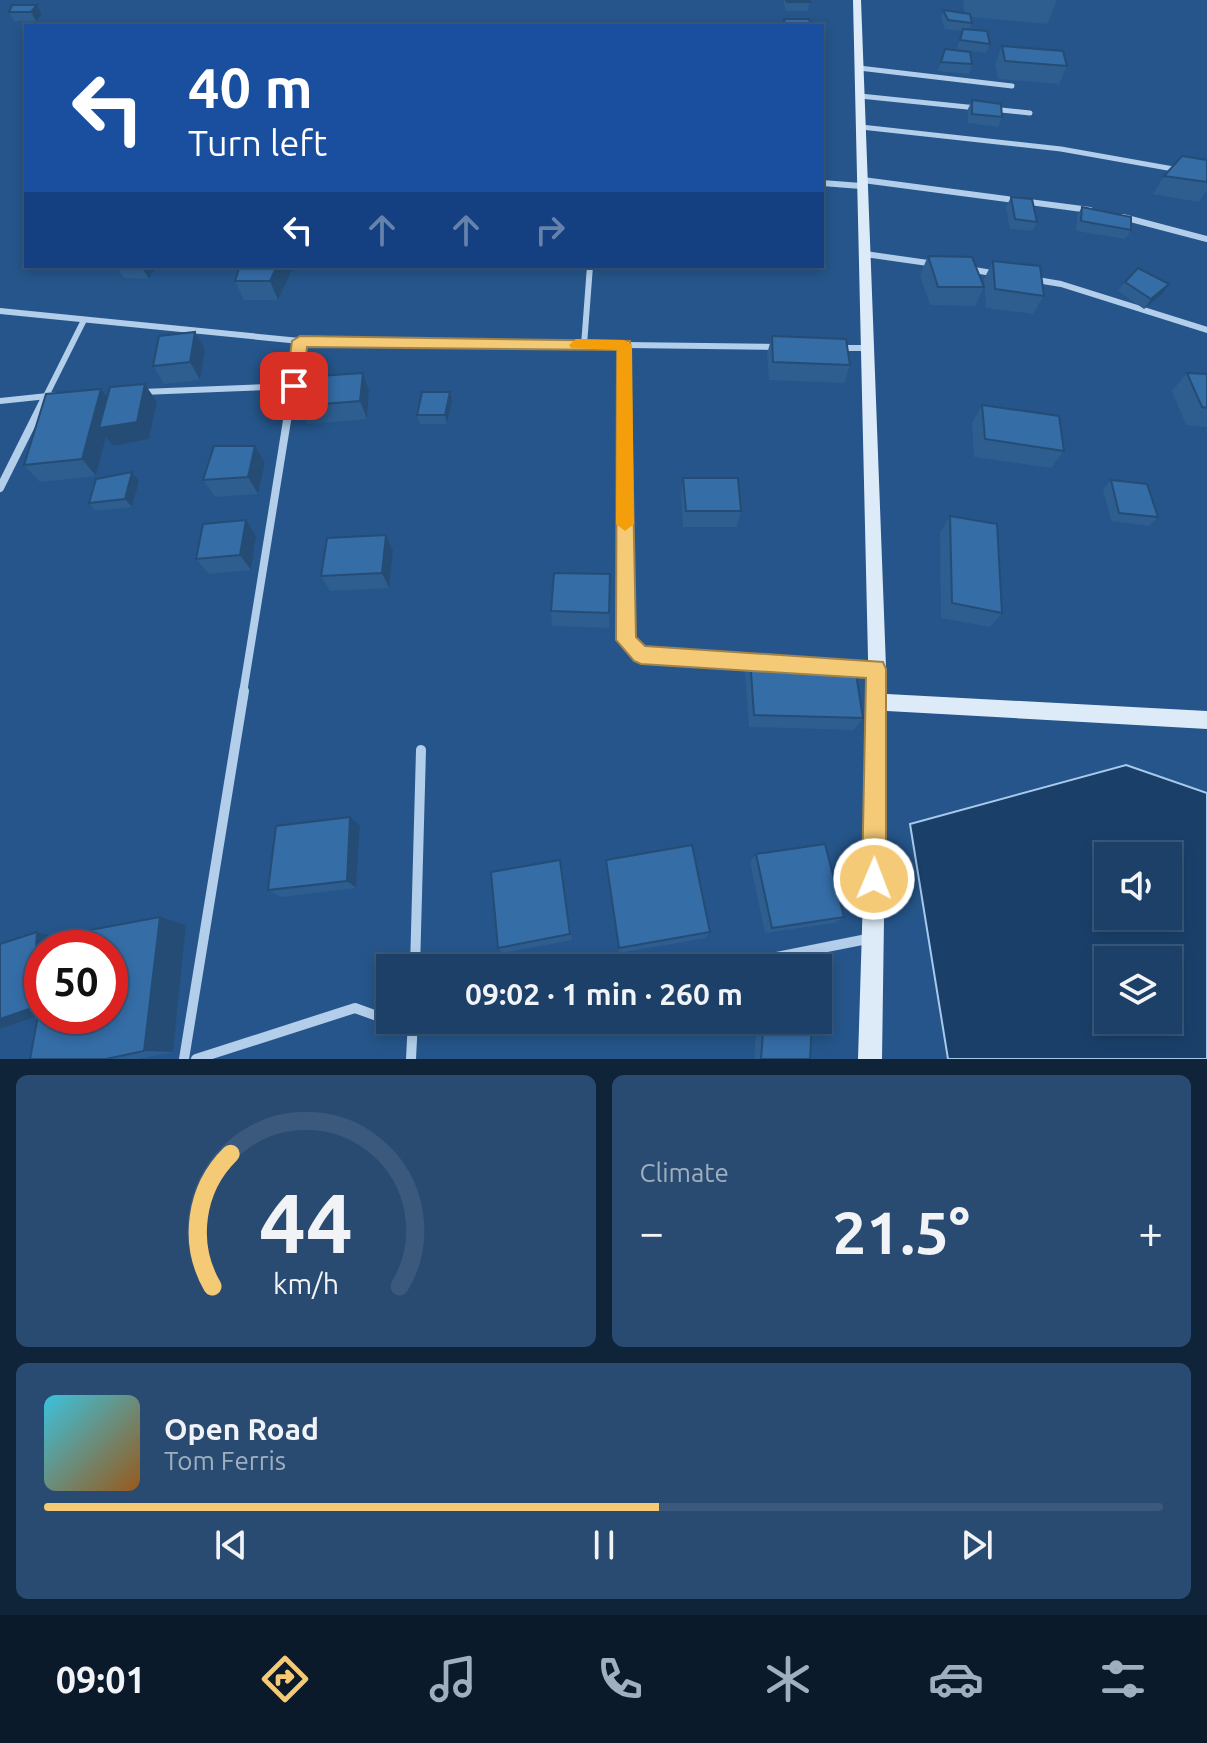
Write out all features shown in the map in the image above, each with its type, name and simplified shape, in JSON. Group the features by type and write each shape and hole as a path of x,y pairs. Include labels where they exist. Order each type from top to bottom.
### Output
{"main road":[{"path":"857,0 878,702 870,1059"},
{"path":"878,702 1207,720"}],"street":[{"path":"859,68 1012,86"},
{"path":"860,96 1030,113"},
{"path":"861,127 1077,151 1193,173"},
{"path":"824,183 862,183 1101,212"},
{"path":"1115,216 1207,239"},
{"path":"865,254 941,265"},
{"path":"956,267 1001,274"},
{"path":"584,345 590,268"},
{"path":"1016,277 1061,284 1207,330"},
{"path":"0,311 300,341 792,347"},
{"path":"0,488 84,320"},
{"path":"184,1059 300,341"},
{"path":"624,345 626,640 641,655 766,662"},
{"path":"822,348 868,348"},
{"path":"139,392 294,386"},
{"path":"0,401 61,395"},
{"path":"829,666 876,669"},
{"path":"415,954 421,750"},
{"path":"792,954 873,938"},
{"path":"196,1059 355,1008 376,1014"},
{"path":"411,1059 412,1034"}],"water":[{"path":"1126,765 1207,793 1207,1059 948,1059 910,824"}],"building":[{"path":"809,0 810,2 787,2"},
{"path":"12,5 37,5 31,12 9,12"},
{"path":"943,10 970,14 972,23 948,20"},
{"path":"784,19 809,19 810,24 785,24"},
{"path":"963,29 987,31 990,44 960,40"},
{"path":"1002,46 1063,51 1067,66 1005,61"},
{"path":"945,49 970,52 972,64 941,62"},
{"path":"972,100 1001,104 1002,117 972,114"},
{"path":"1182,156 1207,160 1207,182 1164,176"},
{"path":"1011,197 1032,199 1037,222 1015,219"},
{"path":"1082,207 1131,217 1131,230 1081,221"},
{"path":"928,256 972,257 984,287 938,287"},
{"path":"993,261 1040,266 1044,296 995,289"},
{"path":"239,268 276,268 270,281 235,281"},
{"path":"1138,268 1169,284 1151,299 1125,282"},
{"path":"195,332 190,362 153,366 159,336"},
{"path":"772,336 846,339 850,365 773,362"},
{"path":"363,373 360,401 299,406 303,377"},
{"path":"1187,373 1207,374 1207,408 1202,407"},
{"path":"145,384 137,422 99,428 110,387"},
{"path":"101,389 82,459 24,465 46,394"},
{"path":"422,392 450,392 445,415 417,415"},
{"path":"982,405 1059,416 1064,451 985,439"},
{"path":"214,446 255,446 248,477 203,480"},
{"path":"132,472 125,499 89,503 96,479"},
{"path":"683,478 738,478 741,511 686,511"},
{"path":"1111,480 1147,484 1158,517 1119,513"},
{"path":"950,516 997,524 1002,613 952,603"},
{"path":"246,520 240,555 196,559 203,524"},
{"path":"386,535 382,573 321,576 327,538"},
{"path":"554,573 610,574 609,613 551,611"},
{"path":"750,658 854,661 863,718 754,715"},
{"path":"350,817 347,881 268,890 276,826"},
{"path":"825,844 844,917 772,928 756,854"},
{"path":"692,845 710,932 619,948 606,860"},
{"path":"560,860 570,934 498,948 491,872"},
{"path":"160,917 144,1051 106,1059 30,1059 35,1034 128,1034 128,930 90,930"},
{"path":"24,936 24,1011 0,1019 0,944"},
{"path":"763,1034 811,1034 810,1059 761,1059"}],"slow traffic":[{"path":"576,345 624,345 625,524"}],"route":[{"path":"294,386 300,341 624,345 626,640 641,655 876,669 874,879"}]}
